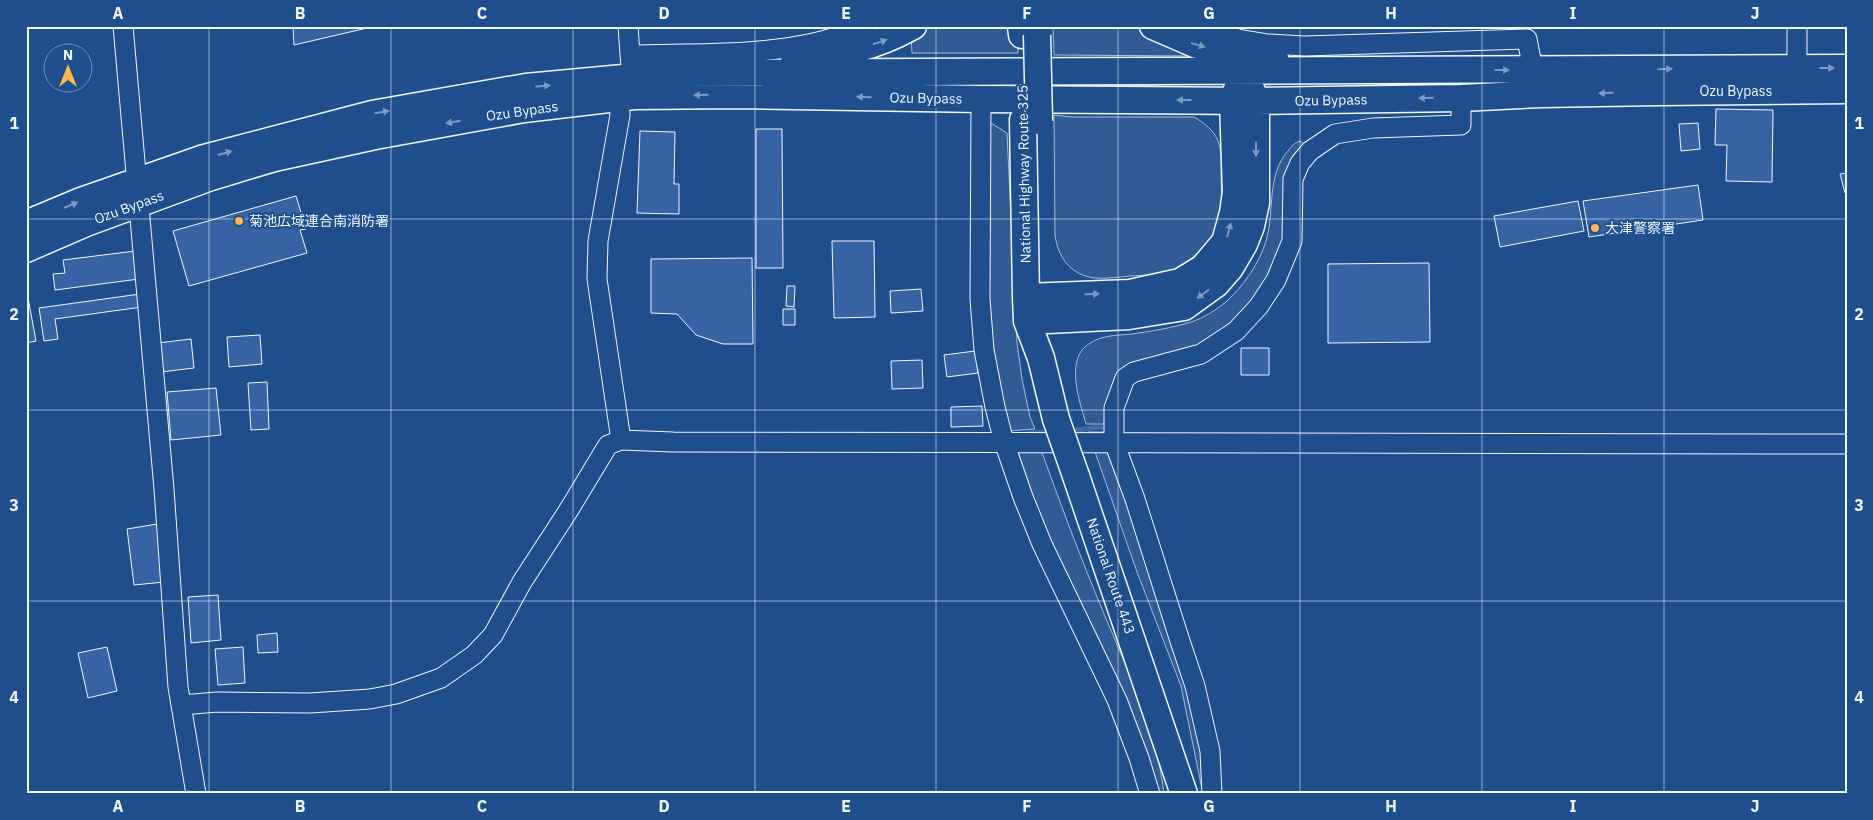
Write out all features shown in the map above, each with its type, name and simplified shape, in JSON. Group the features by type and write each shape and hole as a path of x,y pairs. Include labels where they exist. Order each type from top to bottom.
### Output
{"highway":[{"path":"678,73 710,62 850,52 890,39 913,26"},
{"path":"1153,26 1197,45 1250,55 1322,59 1433,59 1459,71"},
{"name":"National Highway Route 325","path":"1029,30 1036,309"},
{"name":"Ozu Bypass","path":"629,82 738,95 981,99 1244,100 1461,98 1797,79 1847,68"},
{"name":"Ozu Bypass","path":"26,249 86,223 138,192 204,158 372,114 526,87 629,82 678,73 1533,70 1797,79 1847,90"},
{"path":"1036,309 1130,293 1180,282 1203,268 1225,242 1233,214 1244,100 1244,71"},
{"name":"Ozu Bypass","path":"26,224 81,201 138,192"},
{"name":"National Route 443","path":"1036,309 1041,358 1056,419 1184,794"}],"street":[{"path":"123,26 163,480 178,687 196,794"},
{"path":"621,440 596,262 620,115 629,82 628,26"},
{"path":"629,82 725,52 775,49 818,42 866,26"},
{"path":"1202,26 1238,39 1268,44 1305,46 1471,33 1527,39 1533,70"},
{"path":"1797,26 1797,79"},
{"path":"1212,794 1210,751 1195,686 1135,499 1114,442 1114,408 1125,378 1134,372 1201,354 1236,331 1267,295 1292,241 1294,179 1300,164 1310,151 1335,134 1373,128 1461,125 1461,98"},
{"path":"981,99 980,299 984,350 995,407 1004,442 1023,497 1042,544 1117,700 1139,758 1150,794"},
{"path":"182,705 217,702 310,703 370,699 396,694 441,678 474,655 493,635 522,582 608,445 621,440 673,442 1847,444"}],"shaded area":[{"path":"919,26 1017,26 1018,53 912,53 911,34"},
{"path":"1053,26 1141,26 1194,56 1054,55"},
{"path":"1054,115 1072,117 1194,117 1209,128 1218,140 1220,147 1221,203 1218,224 1203,247 1180,268 1164,273 1095,278 1079,273 1067,264 1059,251 1055,235"},
{"path":"986,123 991,123 1007,133 1017,343 1022,379 1030,417 1035,429 1008,431 989,335"},
{"path":"1300,141 1306,145 1289,227 1255,305 1200,348 1138,365 1106,437 1091,439 1088,432 1104,432 1105,424 1086,424 1076,386 1076,367 1082,350 1091,342 1105,337 1132,334 1191,322 1219,308 1227,301 1245,281 1259,258 1269,230 1272,194 1277,171 1288,151"},
{"path":"1040,447 1087,573 1132,680 1148,724 1155,747 1164,794 1154,794 1033,510 1015,455 1019,448"},
{"path":"1109,448 1193,698 1208,794 1203,794 1181,686 1137,572 1094,449"}],"building":[{"path":"293,26 367,26 367,28 294,45"},
{"path":"1716,109 1773,110 1772,182 1726,181 1727,145 1715,145"},
{"path":"1698,123 1700,149 1681,151 1679,124"},
{"path":"756,129 782,129 783,268 756,268"},
{"path":"640,131 675,132 674,184 679,184 679,214 637,213"},
{"path":"1847,173 1847,193 1845,193 1840,174"},
{"path":"1698,185 1703,220 1589,237 1583,201"},
{"path":"296,196 306,229 300,230 307,253 189,286 173,231"},
{"path":"1578,201 1584,231 1500,247 1494,216"},
{"path":"832,241 874,241 875,317 834,318"},
{"path":"135,251 139,279 55,290 53,274 65,273 63,260"},
{"path":"752,258 753,344 723,344 696,335 677,314 651,313 651,259"},
{"path":"1429,263 1430,342 1328,343 1328,264"},
{"path":"787,286 795,286 794,307 786,306"},
{"path":"26,287 36,341 26,343"},
{"path":"921,289 923,311 891,313 890,291"},
{"path":"140,294 142,307 55,319 58,339 44,341 39,308"},
{"path":"783,309 795,309 795,325 783,325"},
{"path":"260,335 262,364 229,367 227,337"},
{"path":"191,339 194,368 161,372 158,343"},
{"path":"1241,348 1269,348 1269,375 1241,375"},
{"path":"975,351 978,373 947,377 944,355"},
{"path":"922,360 923,388 892,389 891,361"},
{"path":"267,382 269,429 251,430 248,383"},
{"path":"216,388 221,435 171,440 167,392"},
{"path":"982,406 983,426 951,427 951,407"},
{"path":"157,524 164,582 134,585 127,529"},
{"path":"218,595 221,640 191,643 188,597"},
{"path":"277,633 278,652 258,653 257,635"},
{"path":"107,647 117,691 88,698 78,653"},
{"path":"243,647 245,683 218,685 215,649"}],"waterway":[{"path":"1069,431 1101,427"},
{"path":"1029,433 1053,432"}],"place":[{"name":"菊池広域連合南消防署","path":"239,221"},
{"name":"大津警察署","path":"1595,228"}]}
